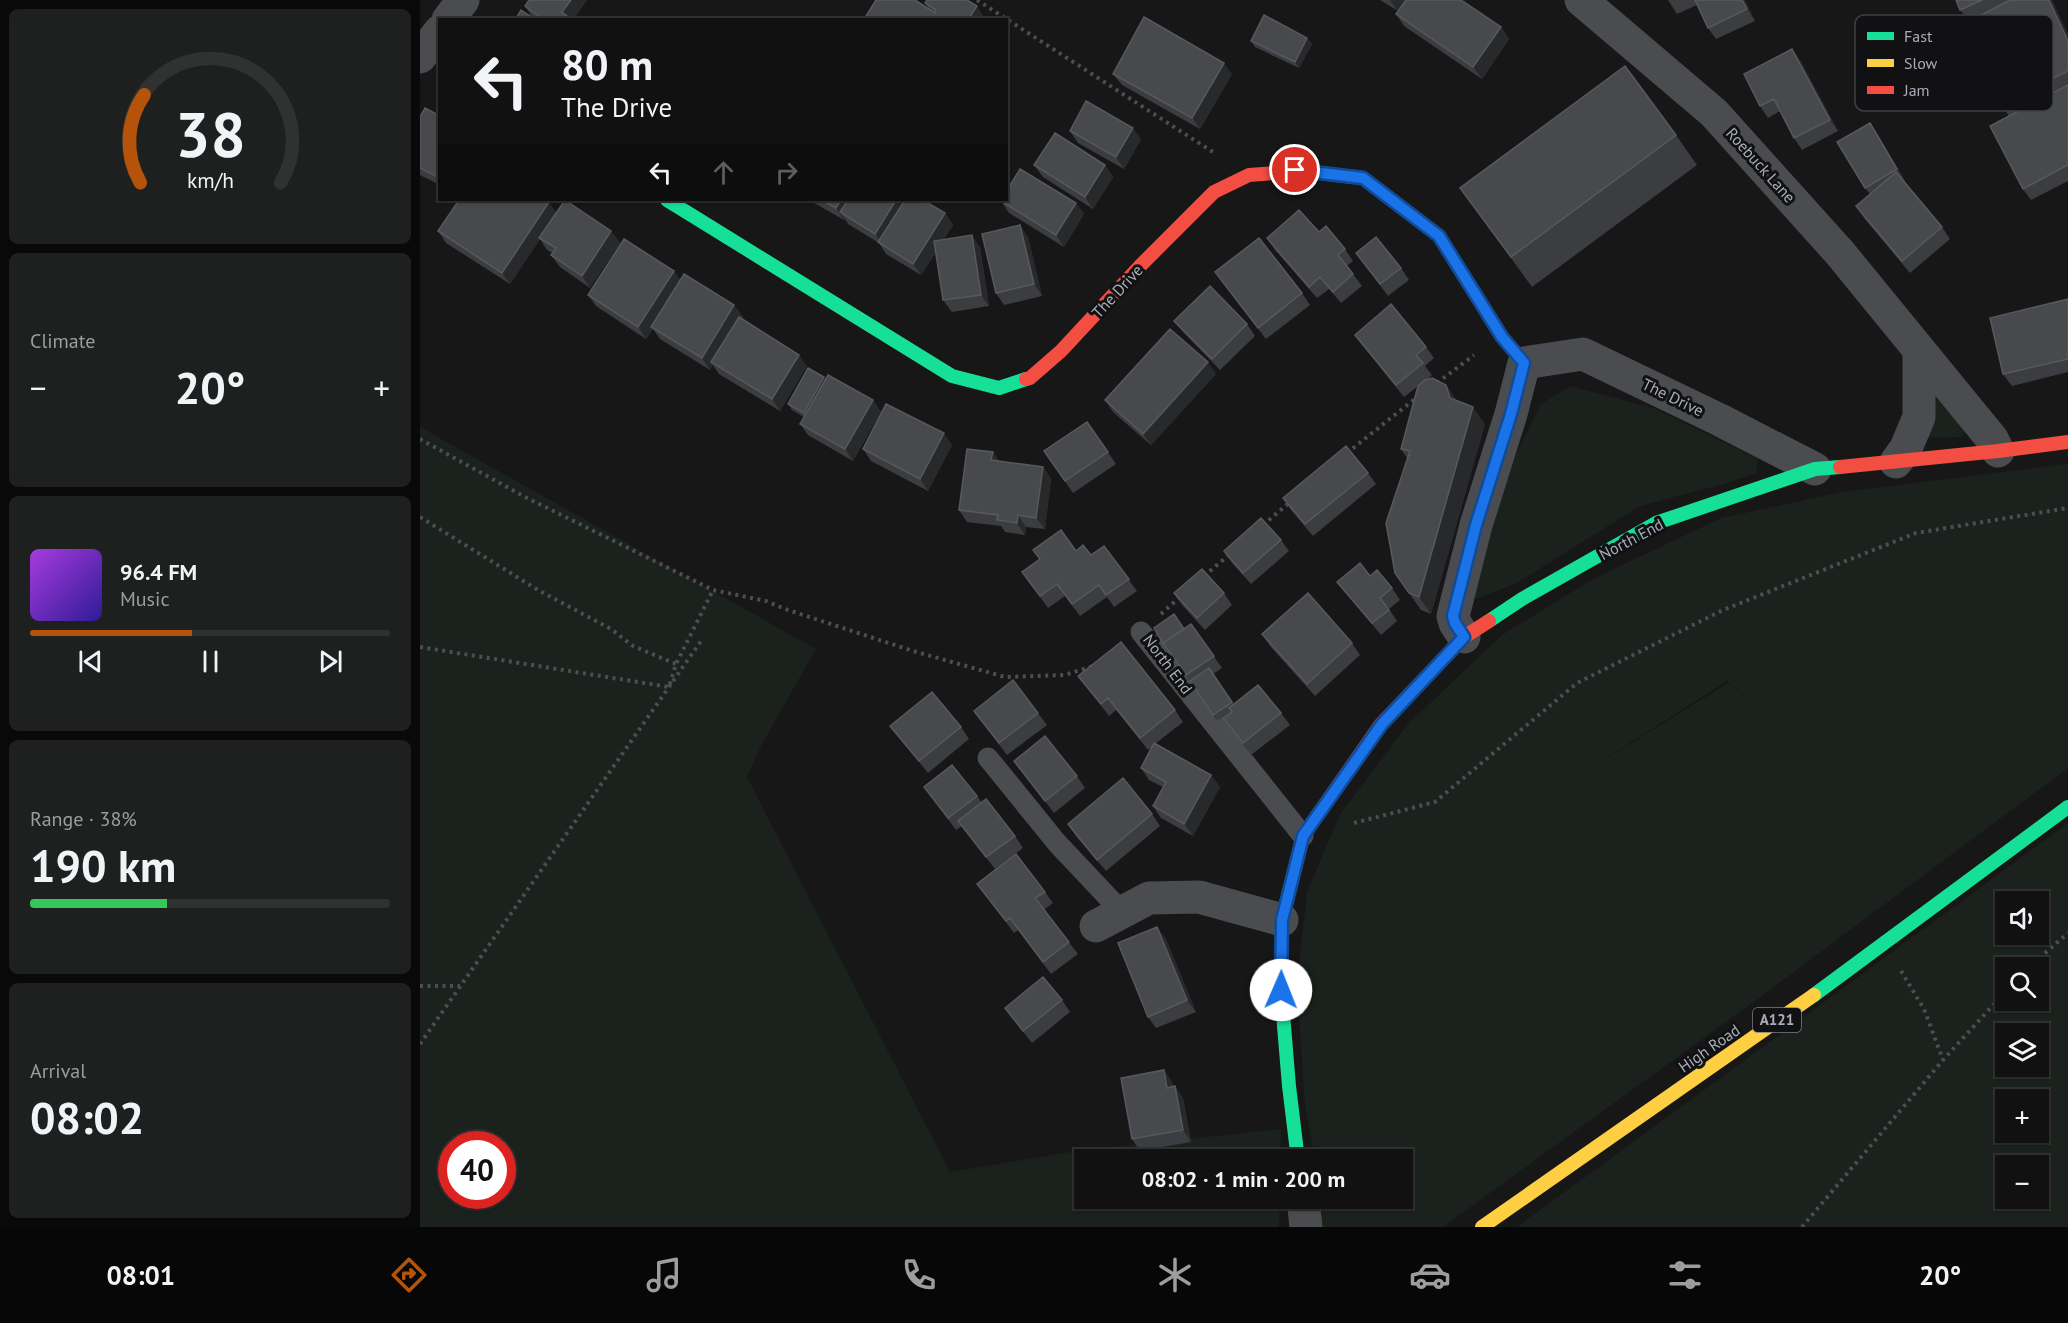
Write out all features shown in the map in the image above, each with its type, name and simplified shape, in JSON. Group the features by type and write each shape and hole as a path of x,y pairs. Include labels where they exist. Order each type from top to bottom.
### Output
{"street":[{"path":"450,18 463,0"},
{"name":"Roebuck Lane","path":"1581,0 1714,113 1840,253 1992,439 1998,451"},
{"name":"The Drive","path":"669,201 952,376 999,388 1030,378 1061,351 1140,266 1214,192 1249,175 1295,170 1363,178 1439,236 1502,337 1524,363 1583,354 1730,424 1815,469"},
{"path":"1896,462 1906,447 1918,417 1919,351"},
{"path":"1464,637 1453,616 1476,525 1511,414 1524,363"},
{"name":"North End","path":"1297,1149 1281,990 1282,920 1303,836 1382,724 1464,637 1522,599 1656,523 1815,469 2068,442"},
{"name":"High Road","path":"1482,1227 1846,972 2068,807"},
{"path":"1109,919 1149,898 1199,897 1282,920"},
{"path":"1304,1209 1306,1227"}],"lane":[{"name":"North End","path":"1141,632 1303,836"},
{"path":"988,758 1057,843 1109,919"}],"path":[{"path":"976,0 1004,18"},
{"path":"1008,21 1249,175"},
{"path":"1434,385 1502,337"},
{"path":"1341,458 1425,392"},
{"path":"420,439 525,497 713,590 766,601 913,651 1005,677 1065,675 1090,667 1099,661"},
{"path":"1261,526 1297,496"},
{"path":"1303,836 1435,802 1577,683 1723,610 1916,532 2068,508"},
{"path":"420,517 538,590 611,629 633,646 676,664"},
{"path":"1199,580 1235,549"},
{"path":"420,647 669,687 676,664 713,590"},
{"name":"North End","path":"1141,632 1182,595"},
{"path":"420,1044 701,642"},
{"path":"2041,957 2068,933"},
{"path":"420,986 461,986"},
{"path":"1802,1227 1943,1060 1995,1003"}],"shaded area":[{"path":"1570,386 1654,408 1758,459 1756,473 1724,484 1640,506 1515,584 1475,599 1470,571 1520,446 1541,404"},
{"path":"1930,390 1968,429 1961,437 1927,438"},
{"path":"420,427 816,649 761,746 747,777 950,1172 1074,1151 1074,1209 1280,1209 1279,1227 420,1227"},
{"path":"2068,464 2068,551 2065,552 2068,553 2068,768 1759,998 1443,1227 1321,1227 1322,1209 1413,1209 1413,1149 1313,1149 1305,1106 1297,983 1307,892 1340,814 1409,723 1502,635 1593,579 1721,518 1843,492","holes":["1727,681 1749,700 1728,683 1583,773"]},
{"path":"2068,823 2068,1227 1517,1227"},
{"path":"1281,1129 1280,1149 1092,1149"}],"building":[{"path":"529,0 571,0 562,12 570,18 541,18 525,6"},
{"path":"876,0 915,0 935,13 936,10 925,3 927,0 967,0 977,6 969,18 869,18 866,16"},
{"path":"1406,0 1461,0 1501,27 1473,67 1396,14"},
{"path":"1695,0 1742,0 1747,9 1708,28"},
{"path":"1956,0 1982,0 1960,10"},
{"path":"2010,0 2049,0 2068,41 2068,71 2053,79 2053,15 1981,15"},
{"path":"521,10 533,18 516,18"},
{"path":"1264,15 1307,38 1295,62 1251,41"},
{"path":"1144,17 1224,63 1192,118 1113,74"},
{"path":"1792,49 1830,120 1794,138 1774,99 1760,106 1744,74"},
{"path":"1625,66 1676,135 1511,257 1460,188"},
{"path":"2068,85 2068,165 2023,189 1990,126 2019,111 2053,111 2053,93"},
{"path":"1086,101 1133,128 1116,157 1070,131"},
{"path":"425,108 438,115 438,177 420,168 420,117"},
{"path":"1870,123 1897,169 1865,188 1837,142"},
{"path":"1055,133 1105,165 1085,197 1034,165"},
{"path":"1020,169 1076,203 1056,235 1001,201 1008,201 1008,189"},
{"path":"1896,172 1942,227 1902,261 1856,206"},
{"path":"458,201 549,202 502,273 438,231"},
{"path":"564,201 611,231 582,276 551,255 556,248 539,238"},
{"path":"823,201 840,201 836,208"},
{"path":"847,201 895,201 875,234 840,212"},
{"path":"904,201 925,201 945,213 913,264 878,242"},
{"path":"1299,210 1319,232 1326,226 1345,249 1338,255 1353,274 1333,292 1320,277 1309,287 1267,238"},
{"path":"1020,225 1034,284 996,293 982,234"},
{"path":"972,235 981,295 943,300 934,241"},
{"path":"1376,237 1401,268 1380,284 1356,253"},
{"path":"1259,238 1302,293 1258,328 1215,272"},
{"path":"624,239 674,271 638,327 588,295"},
{"path":"684,274 734,305 702,358 651,327"},
{"path":"1210,286 1247,324 1212,359 1174,321"},
{"path":"2068,299 2068,359 2003,374 1990,318"},
{"path":"1391,304 1426,347 1416,355 1423,363 1396,385 1355,335"},
{"path":"739,317 799,355 772,399 711,362"},
{"path":"1170,329 1208,362 1143,434 1105,400"},
{"path":"808,368 824,377 804,413 788,404"},
{"path":"828,375 873,400 845,449 800,424"},
{"path":"1432,378 1446,385 1450,398 1473,407 1419,597 1409,593 1395,573 1386,523 1410,451 1401,449 1418,386"},
{"path":"886,404 944,433 920,479 863,449"},
{"path":"1087,422 1108,452 1065,481 1044,451"},
{"path":"1346,446 1368,473 1305,524 1283,498"},
{"path":"967,449 993,452 991,460 1043,467 1036,518 1018,515 1017,523 997,520 998,515 959,510"},
{"path":"1261,518 1281,540 1243,573 1224,551"},
{"path":"1061,530 1076,551 1083,545 1091,555 1104,546 1129,579 1106,595 1099,585 1072,604 1057,584 1040,596 1022,572 1040,559 1033,550"},
{"path":"1360,563 1370,576 1377,570 1392,588 1380,598 1389,610 1372,623 1337,582"},
{"path":"1202,569 1224,593 1197,618 1174,593"},
{"path":"1308,593 1352,643 1307,684 1262,634"},
{"path":"1174,614 1184,629 1163,643 1154,628"},
{"path":"1191,624 1214,656 1186,675 1163,643"},
{"path":"1121,642 1175,710 1140,738 1108,698 1101,704 1078,676"},
{"path":"1209,668 1232,702 1213,715 1190,681"},
{"path":"1013,680 1038,713 999,743 974,711"},
{"path":"1258,685 1281,713 1243,743 1223,718 1232,712 1229,708"},
{"path":"932,692 961,727 919,761 890,726"},
{"path":"1045,736 1077,776 1045,801 1014,761"},
{"path":"1154,743 1211,775 1184,824 1153,806 1166,782 1141,768"},
{"path":"952,765 977,796 948,818 924,787"},
{"path":"1123,778 1152,814 1097,860 1068,824"},
{"path":"986,799 1015,836 986,857 958,821"},
{"path":"1016,854 1045,892 1035,898 1069,942 1043,962 1010,918 1006,921 977,884"},
{"path":"1157,927 1187,1000 1148,1017 1118,943"},
{"path":"1043,977 1062,1000 1023,1031 1005,1008"},
{"path":"1164,1070 1167,1088 1175,1086 1183,1130 1132,1139 1121,1078"}],"traffic: fast":[{"path":"1302,171 1363,178 1439,236 1502,337 1524,363"},
{"path":"669,201 952,376 999,388 1026,379"},
{"path":"1489,621 1522,599 1656,523 1815,469 1840,467"},
{"path":"1814,995 2068,807"},
{"path":"1297,1149 1281,990 1282,920 1303,836 1307,830"}],"traffic: slow":[{"path":"1482,1227 1814,995"}],"traffic: jam":[{"path":"1026,379 1061,351 1140,266 1214,192 1249,175 1302,171"},
{"path":"1840,467 2068,442"},
{"path":"1307,830 1381,724 1464,637 1489,621"}],"route":[{"path":"1281,990 1282,920 1303,836 1382,724 1464,637 1453,616 1476,525 1511,414 1524,363 1502,337 1439,236 1363,178 1295,170"}]}
